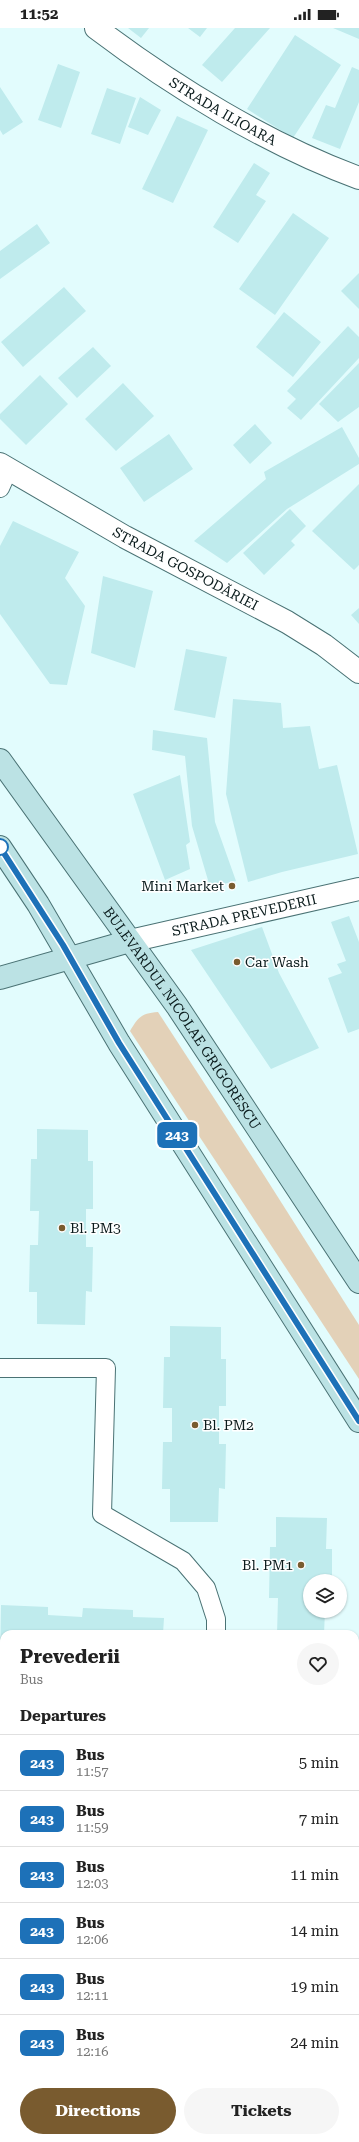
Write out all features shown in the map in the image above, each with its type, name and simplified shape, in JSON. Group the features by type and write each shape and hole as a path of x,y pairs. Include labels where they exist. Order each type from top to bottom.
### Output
{"main road":[{"name":"BULEVARDUL NICOLAE GRIGORESCU","path":"0,760 186,1019 359,1282"},
{"path":"0,846 71,958 119,1043 359,1421"},
{"path":"0,978 130,941"}],"street":[{"name":"STRADA ILIOARA","path":"96,28 127,51 236,120 321,164 359,178"},
{"name":"STRADA GOSPODĂRIEI","path":"3,474 287,622 324,645 359,672"},
{"name":"STRADA PREVEDERII","path":"130,941 359,889"}],"lane":[{"path":"0,1368 106,1368 102,1514 184,1561 206,1588 216,1619 216,1630"}],"shaded area":[{"path":"158,1012 359,1325 359,1379 130,1031 138,1019 148,1013"}],"building":[{"path":"128,28 149,28 141,38"},
{"path":"188,28 207,28 200,37"},
{"path":"235,28 270,28 222,82 202,65"},
{"path":"333,28 359,28 359,39"},
{"path":"295,35 341,65 293,138 247,109"},
{"path":"58,64 80,72 61,128 38,120"},
{"path":"352,67 359,70 359,102 340,149 312,138 326,105 335,108"},
{"path":"0,87 23,122 3,135 0,130"},
{"path":"107,88 136,98 120,144 91,134"},
{"path":"140,97 161,110 148,135 128,127"},
{"path":"177,116 208,130 173,203 142,189"},
{"path":"254,163 270,173 256,195 266,201 238,243 213,227"},
{"path":"293,213 329,238 275,315 239,289"},
{"path":"37,224 50,243 0,279 0,251"},
{"path":"359,273 359,309 341,291"},
{"path":"64,287 86,311 23,367 1,342"},
{"path":"284,312 321,342 293,377 256,347"},
{"path":"348,326 359,337 359,358 301,420 287,408 296,399 287,391"},
{"path":"93,347 111,366 77,398 58,378"},
{"path":"359,363 359,407 338,422 319,404"},
{"path":"40,375 68,404 26,445 0,419 0,414"},
{"path":"123,383 154,416 116,451 85,419"},
{"path":"255,424 272,443 250,464 233,445"},
{"path":"342,427 359,458 359,464 287,509 227,563 194,541 266,479 264,472"},
{"path":"169,434 193,469 144,502 120,468"},
{"path":"359,484 359,565 354,570 312,531"},
{"path":"290,509 306,526 291,541 295,545 264,575 243,553"},
{"path":"13,521 79,552 65,578 85,606 67,685 50,684 0,614 0,546"},
{"path":"103,576 153,591 135,668 91,653"},
{"path":"359,608 359,624 351,615"},
{"path":"186,649 227,657 215,718 174,710"},
{"path":"233,699 281,703 283,728 310,726 319,769 337,765 358,854 282,872 248,882 226,794"},
{"path":"153,730 207,738 215,822 236,881 210,887 192,826 185,756 152,750"},
{"path":"180,775 190,842 186,845 190,869 165,880 133,794"},
{"path":"349,916 359,942 359,1029 348,1033 328,978 342,973 337,964 346,961 331,922"},
{"path":"262,927 279,973 319,1048 271,1069 191,950"},
{"name":"Bl. PM3","path":"37,1129 88,1130 88,1161 93,1161 93,1209 86,1209 86,1247 93,1247 92,1292 86,1291 85,1325 37,1324 37,1292 29,1292 30,1245 38,1245 39,1211 30,1211 31,1159 37,1159"},
{"name":"Bl. PM2","path":"170,1326 221,1327 221,1359 226,1359 226,1406 219,1406 219,1444 226,1444 225,1489 219,1488 218,1522 170,1522 170,1489 162,1489 163,1442 172,1442 172,1408 163,1408 164,1357 170,1357"},
{"name":"Bl. PM1","path":"276,1517 327,1518 326,1549 332,1549 332,1574 303,1574 303,1618 325,1618 324,1630 277,1630 278,1598 269,1598 270,1547 276,1547"},
{"path":"1,1605 48,1607 48,1615 82,1617 83,1608 133,1610 133,1617 164,1618 163,1630 1,1630"}],"bus line":[{"name":"243","path":"0,847 38,904 71,958 119,1043 359,1421"}],"place":[{"name":"Mini Market","path":"232,886"},
{"name":"Car Wash","path":"237,962"},
{"name":"Bl. PM3","path":"62,1228"},
{"name":"Bl. PM2","path":"195,1425"},
{"name":"Bl. PM1","path":"301,1565"}]}
